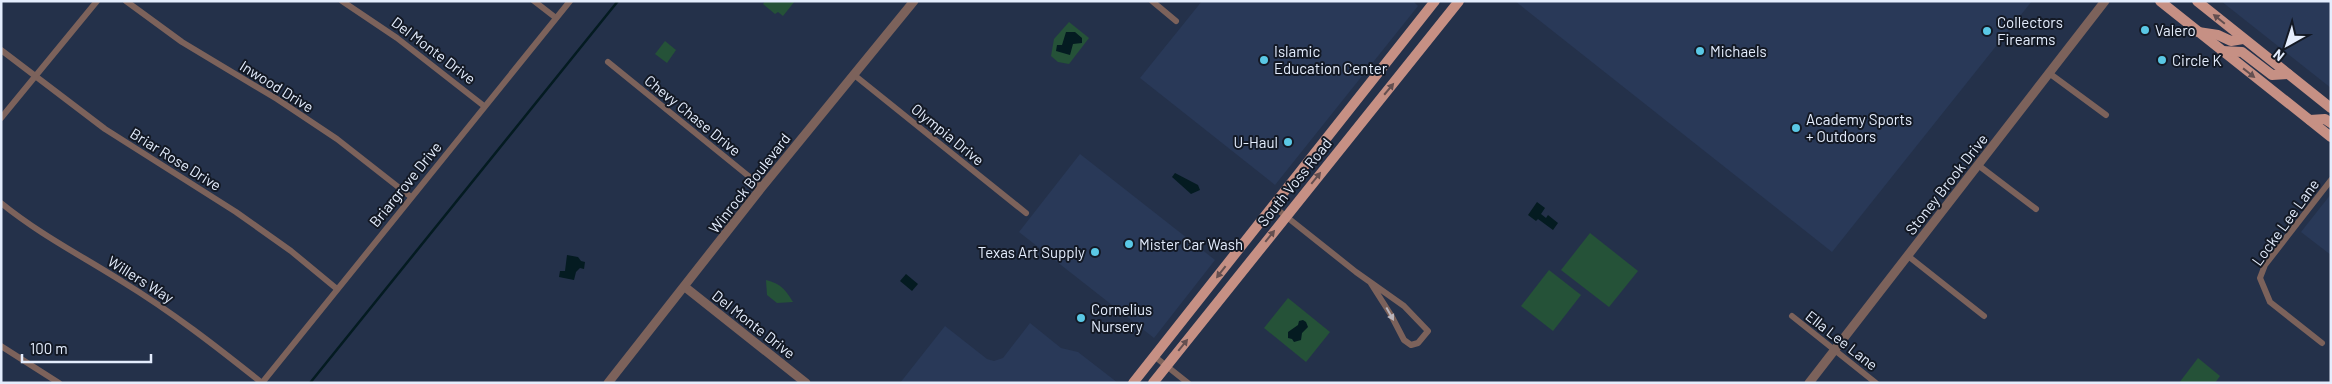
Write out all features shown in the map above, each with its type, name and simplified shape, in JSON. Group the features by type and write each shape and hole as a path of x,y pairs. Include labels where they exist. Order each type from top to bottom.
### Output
{"main road":[{"name":"South Voss Road","path":"1133,383 1434,1"},
{"name":"South Voss Road","path":"1153,383 1459,1"},
{"path":"2160,1 2331,137"},
{"path":"2197,1 2331,108"},
{"path":"2197,32 2218,34 2231,41 2243,39"},
{"path":"1409,33 1425,44"},
{"path":"2222,51 2242,52 2272,75 2288,74"},
{"path":"1344,116 1357,127"},
{"path":"2310,120 2325,119 2331,123"}],"street":[{"path":"1,118 97,1"},
{"name":"Inwood Drive","path":"126,1 182,42 277,99 337,139 411,197"},
{"name":"Del Monte Drive","path":"342,1 397,38 484,106"},
{"path":"534,1 556,18"},
{"name":"Briargrove Drive","path":"262,383 570,1"},
{"name":"Winrock Boulevard","path":"608,383 762,187 914,1"},
{"path":"1152,1 1176,21"},
{"name":"Stoney Brook Drive","path":"1809,383 2105,1"},
{"name":"Briar Rose Drive","path":"1,50 35,78 104,129 236,212 291,251 337,289"},
{"name":"Chevy Chase Drive","path":"608,62 762,187"},
{"path":"2050,73 2106,115"},
{"name":"Olympia Drive","path":"854,74 1026,213"},
{"path":"1978,165 2036,209"},
{"name":"Locke Lee Lane","path":"2322,343 2270,302 2260,278 2265,265 2331,180"},
{"name":"Willers Way","path":"1,203 61,245 122,280 184,321 262,383"},
{"path":"1273,206 1370,282 1404,306 1428,332 1415,345 1404,340 1370,282"},
{"path":"1908,256 1984,316"},
{"name":"Del Monte Drive","path":"685,287 806,383"},
{"name":"Ella Lee Lane","path":"1792,316 1876,383"},
{"path":"1,346 59,383"},
{"path":"1154,356 1188,383"}],"shaded area":[{"path":"1202,1 1413,1 1418,6 1275,185 1140,78"},
{"path":"1515,1 2032,1 1832,252"},
{"path":"2221,1 2331,1 2331,88"},
{"path":"1066,32 1075,32 1082,38 1082,43 1073,44 1070,55 1056,51 1057,45 1062,45"},
{"path":"1080,154 1215,260 1154,338 1019,232"},
{"path":"1175,173 1198,185 1200,190 1191,194 1172,177"},
{"path":"2331,194 2331,255 2301,232"},
{"path":"1537,202 1545,208 1541,214 1546,218 1548,215 1558,223 1553,230 1538,219 1536,221 1528,215"},
{"path":"567,255 578,257 581,261 585,262 584,269 580,268 576,272 574,280 559,277 560,271 565,271"},
{"path":"906,274 918,284 912,291 900,281"},
{"path":"1303,320 1308,327 1302,333 1301,340 1294,342 1288,338 1288,332 1298,325 1299,321"},
{"path":"1030,323 1061,348 1078,352 1118,383 900,383 945,326 987,359 994,361 1003,358"}],"green space":[{"path":"765,1 795,1 783,16 778,12 775,14 763,4"},
{"path":"1069,22 1089,38 1069,64 1058,62 1051,56 1054,39"},
{"path":"665,41 676,50 667,63 655,54"},
{"path":"1590,233 1638,271 1609,307 1561,270"},
{"path":"1549,270 1581,295 1553,331 1521,306"},
{"path":"766,280 782,288 793,302 777,303 767,295"},
{"path":"1288,298 1330,332 1306,362 1264,328"},
{"path":"2198,358 2220,376 2215,383 2179,383"}],"waterway":[{"path":"310,383 618,1"}],"place":[{"name":"Valero","path":"2145,30"},
{"name":"Collectors Firearms","path":"1987,31"},
{"name":"Michaels","path":"1700,51"},
{"name":"Islamic Education Center","path":"1264,60"},
{"name":"Circle K","path":"2162,60"},
{"name":"Academy Sports + Outdoors","path":"1796,128"},
{"name":"U-Haul","path":"1288,142"},
{"name":"Mister Car Wash","path":"1129,244"},
{"name":"Texas Art Supply","path":"1095,252"},
{"name":"Cornelius Nursery","path":"1081,318"}]}
